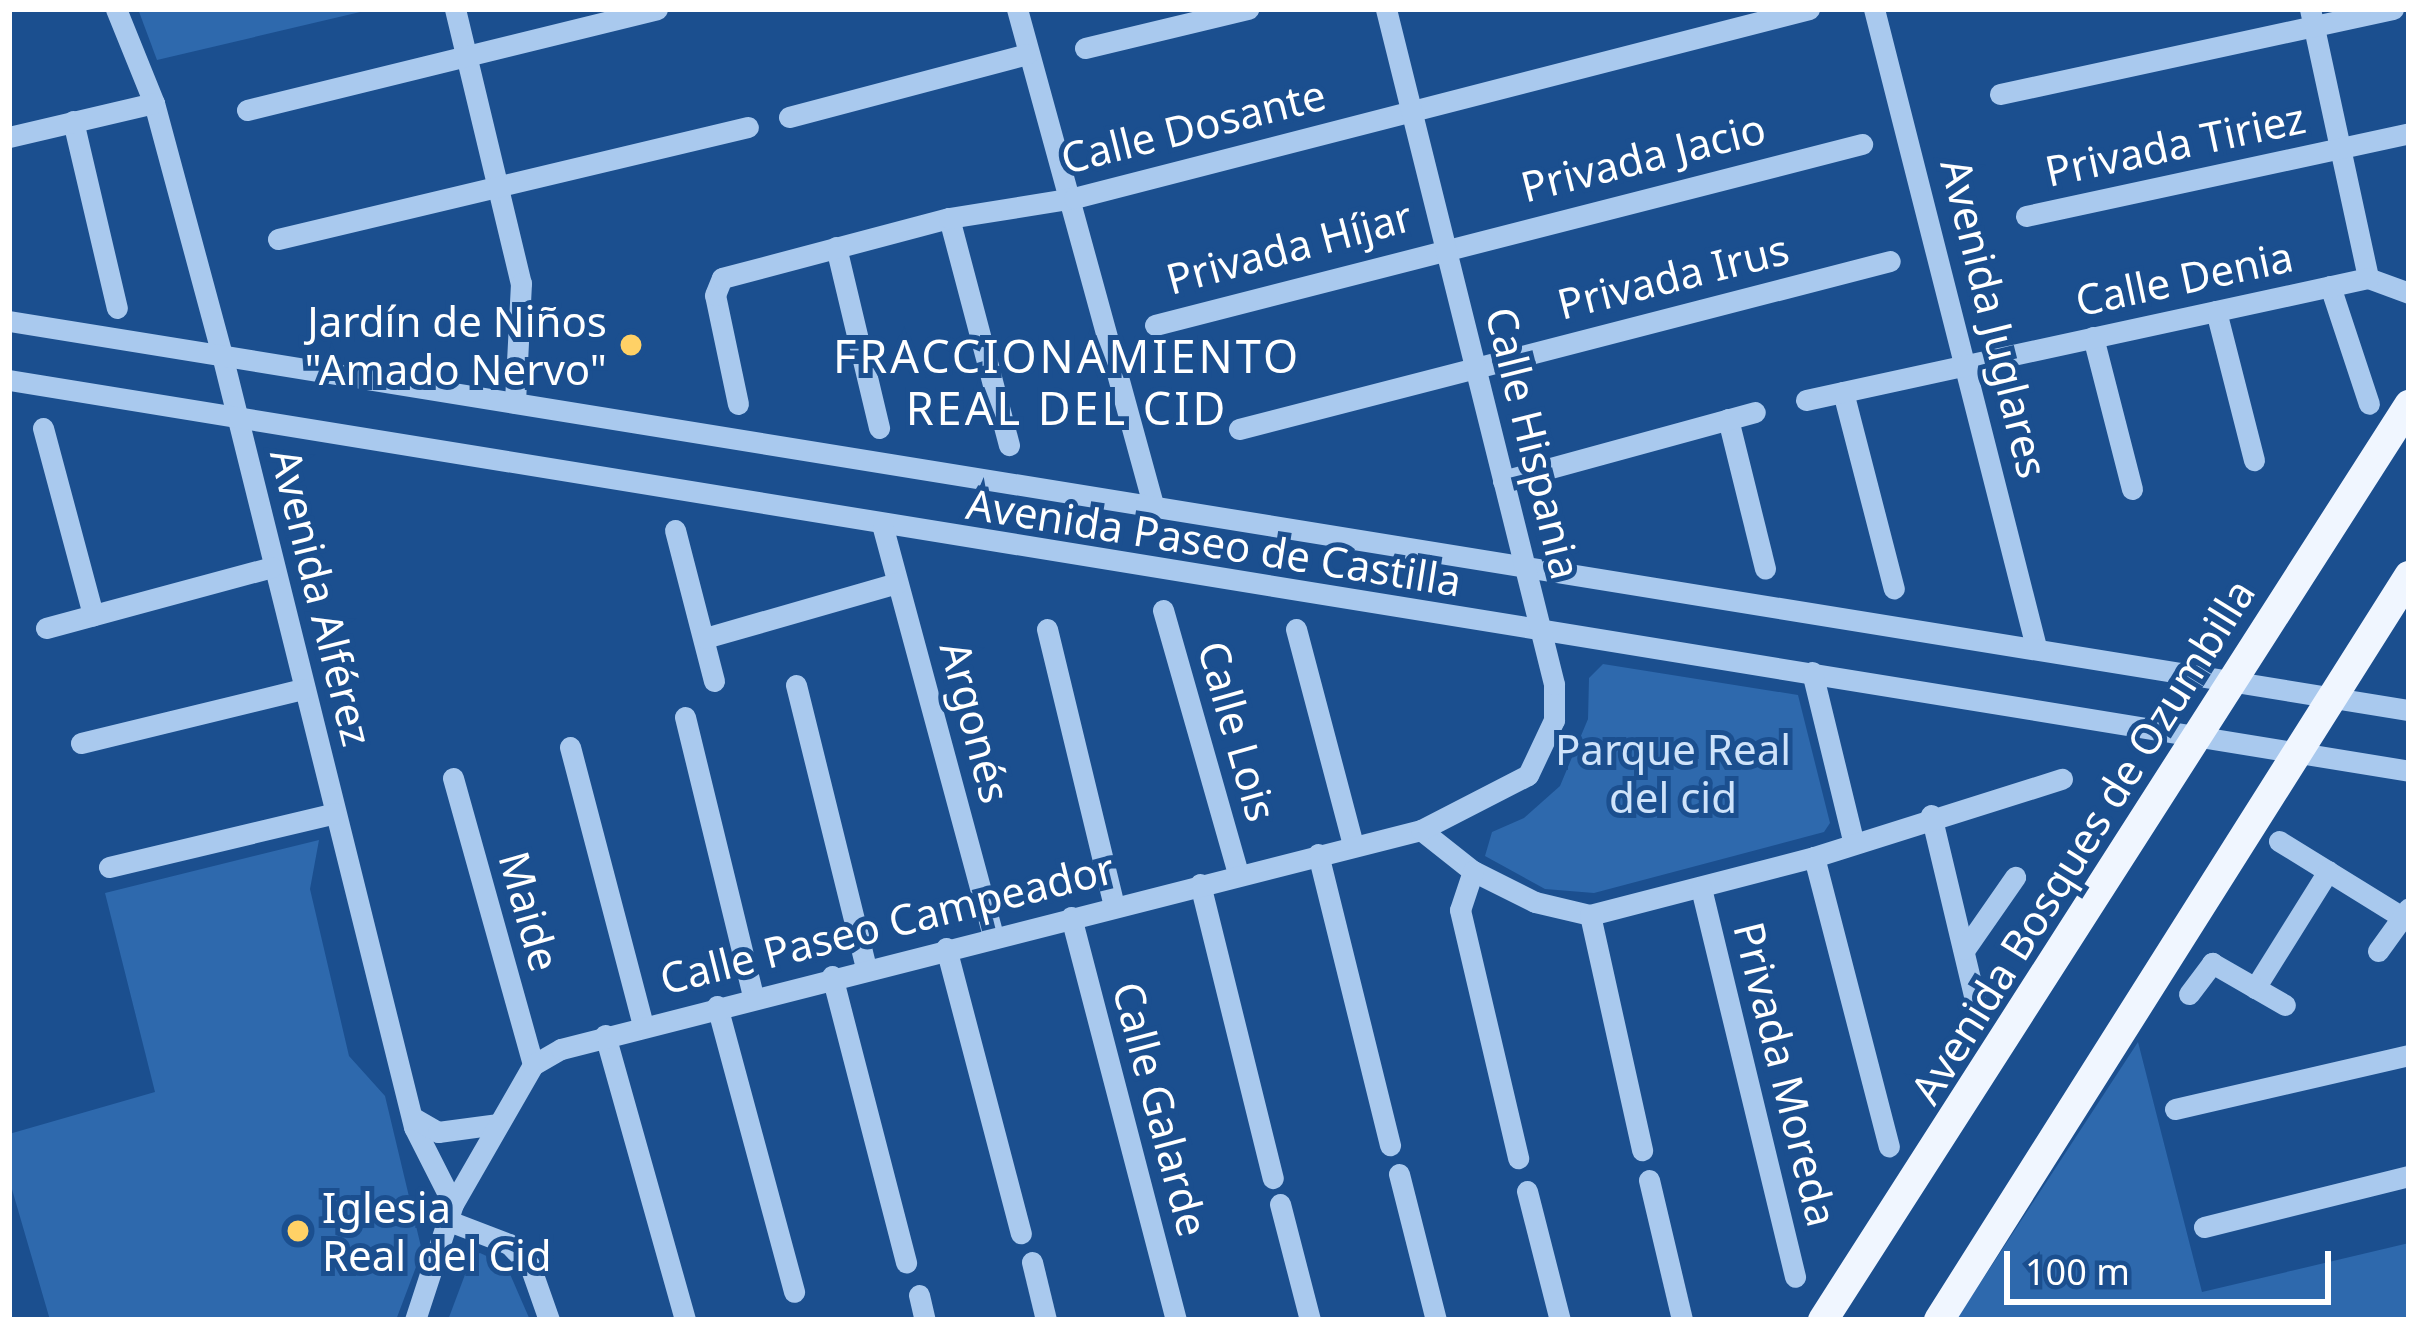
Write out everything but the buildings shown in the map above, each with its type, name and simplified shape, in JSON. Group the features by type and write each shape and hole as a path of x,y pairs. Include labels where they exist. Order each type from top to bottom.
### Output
{"main road":[{"name":"Avenida Bosques de Ozumbilla","path":"1823,1320 2409,405"},
{"path":"1939,1320 2409,576"}],"street":[{"name":"Avenida Alférez","path":"116,9 154,103 222,355 412,1117 451,1212"},
{"path":"454,9 521,283 515,403"},
{"path":"247,110 657,9"},
{"path":"1017,9 1027,55 1074,198 1154,508"},
{"path":"1085,48 1248,9"},
{"name":"Calle Hispania","path":"1386,9 1542,633 1554,720 1528,775 1420,830"},
{"name":"Calle Dosante","path":"738,404 716,285 949,218 1074,198 1808,9"},
{"name":"Avenida Juglares","path":"1874,9 1970,364 2036,647"},
{"path":"2000,94 2312,18 2393,9"},
{"path":"2312,18 2368,278 2409,293"},
{"path":"789,117 1027,55"},
{"path":"9,137 154,103"},
{"path":"73,121 117,308"},
{"path":"278,239 748,128"},
{"name":"Privada Tiriez","path":"2026,216 2409,133"},
{"name":"Privada Jacio","path":"1444,245 1862,144"},
{"path":"949,218 1009,445"},
{"name":"Privada Híjar","path":"1155,325 1444,245"},
{"path":"836,247 879,428"},
{"name":"Privada Irus","path":"1239,429 1890,261"},
{"name":"Calle Denia","path":"1806,400 2368,278"},
{"path":"2330,286 2369,404"},
{"path":"2216,311 2254,460"},
{"name":"Avenida Paseo de Castilla","path":"9,321 2409,710"},
{"path":"2093,337 2132,489"},
{"name":"Avenida Paseo de Castilla","path":"9,380 883,528 2409,770"},
{"path":"1843,392 1894,589"},
{"path":"1503,481 1755,412"},
{"path":"1728,419 1765,569"},
{"path":"43,428 93,615"},
{"name":"Argonés","path":"883,528 993,935"},
{"path":"675,530 714,681"},
{"path":"46,628 272,567"},
{"path":"705,638 898,583"},
{"name":"Calle Lois","path":"1163,610 1238,874"},
{"path":"1047,629 1114,906"},
{"path":"1296,629 1353,845"},
{"path":"1812,672 1853,840"},
{"path":"796,685 866,967"},
{"path":"81,743 303,689"},
{"path":"685,717 753,997"},
{"path":"570,747 643,1025"},
{"name":"Maide","path":"453,778 533,1065"},
{"path":"1420,830 1474,872 1535,902 1590,915 1814,857 1931,814 2062,779"},
{"path":"109,867 335,813"},
{"path":"1931,814 1979,1016"},
{"name":"Calle Paseo Campeador","path":"533,1065 605,1035 1420,830"},
{"path":"2279,841 2406,912 2378,951"},
{"path":"1318,854 1390,1145"},
{"path":"1814,857 1888,1146"},
{"path":"2255,988 2328,871"},
{"path":"1474,872 1460,910 1518,1158"},
{"path":"1965,950 2015,877"},
{"path":"1200,884 1273,1178"},
{"name":"Privada Moreda","path":"1701,888 1795,1277"},
{"path":"1590,915 1642,1150"},
{"name":"Calle Galarde","path":"1071,917 1176,1320"},
{"path":"946,948 1021,1233"},
{"path":"2189,994 2212,963 2285,1005"},
{"path":"832,976 906,1263"},
{"path":"717,1006 794,1292"},
{"path":"605,1035 685,1320"},
{"path":"2175,1108 2409,1054"},
{"path":"415,1320 451,1212 533,1065"},
{"path":"412,1117 438,1132 498,1124"},
{"path":"1399,1174 1436,1320"},
{"path":"2204,1227 2409,1176"},
{"path":"1649,1180 1682,1320"},
{"path":"1527,1191 1560,1320"},
{"path":"1280,1204 1310,1320"},
{"path":"451,1212 508,1244 530,1265 549,1320"},
{"path":"1032,1262 1046,1320"},
{"path":"919,1295 926,1320"}],"green space":[{"path":"138,9 373,9 157,60"},
{"name":"Parque Real del cid","path":"1603,664 1798,695 1830,823 1824,832 1594,893 1545,889 1485,856 1492,832 1524,818 1560,786 1588,719 1589,678"},
{"path":"319,840 310,889 349,1056 385,1096 422,1251 396,1320 50,1320 9,1179 9,1134 155,1092 105,893"},
{"path":"2138,1042 2202,1292 2409,1243 2409,1320 1956,1320"},
{"path":"480,1253 506,1265 530,1320 448,1320 472,1256"}],"place":[{"name":"Jardín de Niños \"Amado Nervo\"","path":"631,345"},
{"name":"Iglesia Real del Cid","path":"298,1231"}],"district":[{"name":"FRACCIONAMIENTO REAL DEL CID","path":"1067,382"}]}
